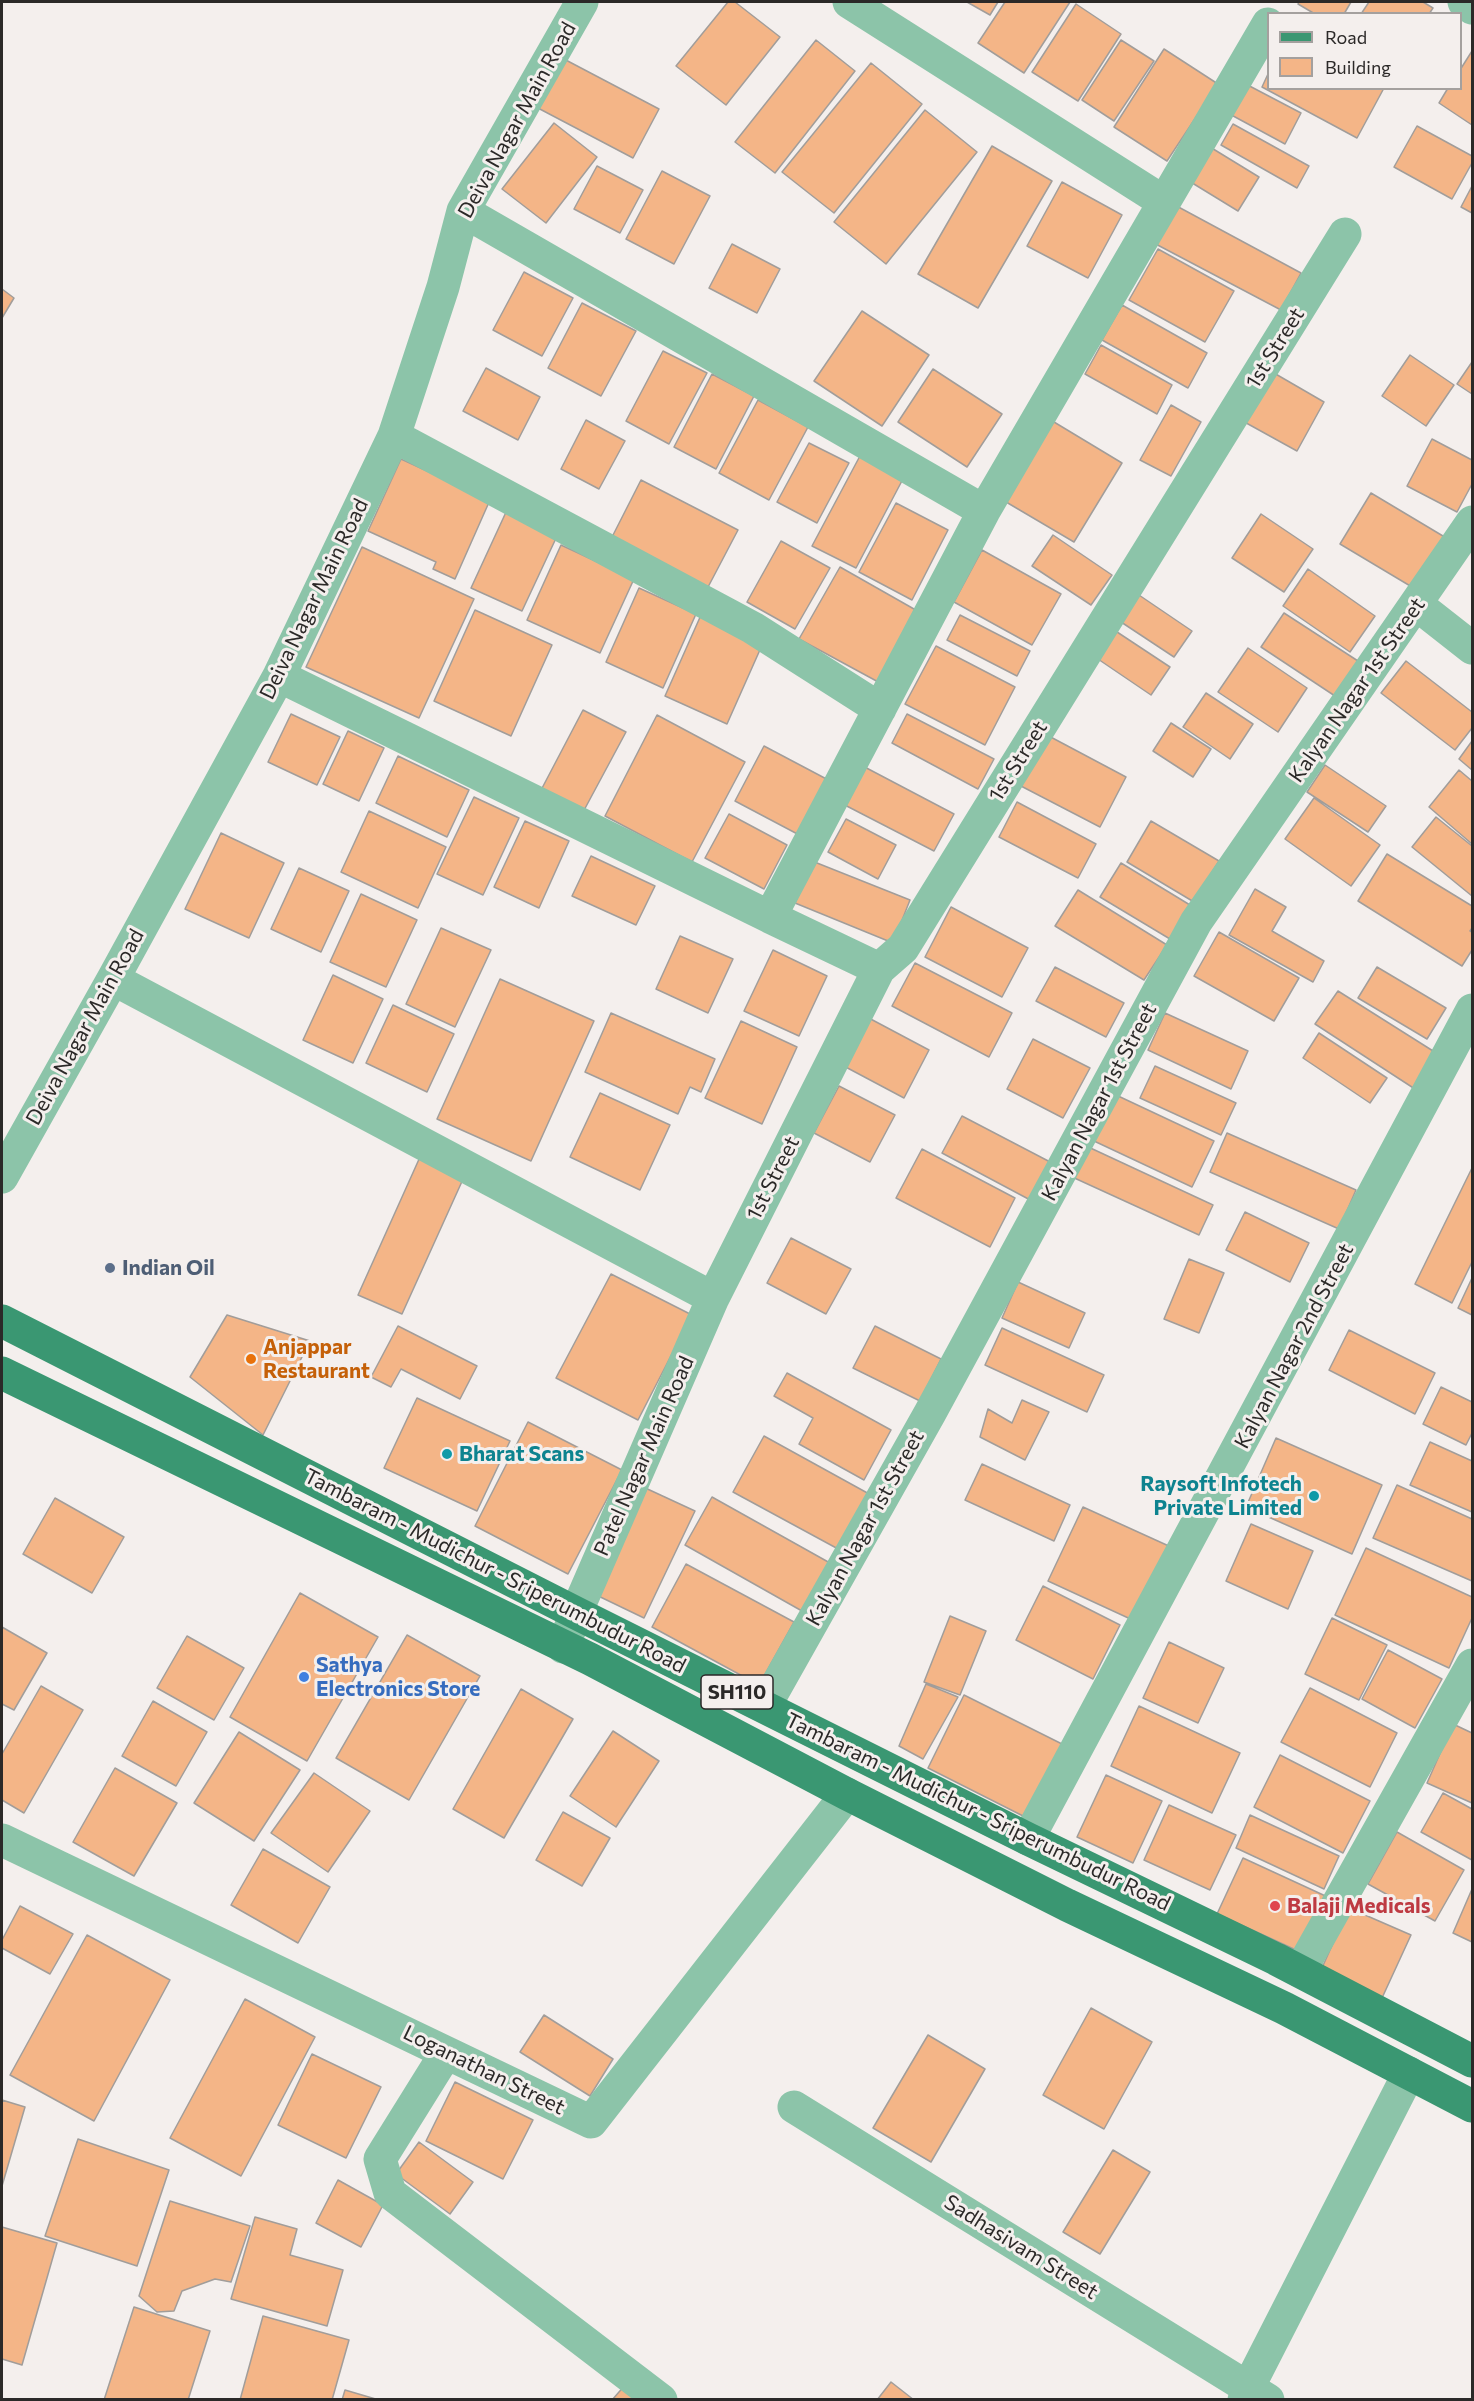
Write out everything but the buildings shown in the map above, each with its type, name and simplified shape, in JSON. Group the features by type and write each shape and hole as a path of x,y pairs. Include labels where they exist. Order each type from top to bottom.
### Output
{"main road":[{"name":"Tambaram - Mudichur - Sriperumbudur Road","path":"2,1321 576,1613 1028,1839 1300,1971 1473,2061"},
{"name":"Tambaram - Mudichur - Sriperumbudur Road","path":"2,1373 563,1647 1067,1905 1284,2008 1473,2106"}],"street":[{"name":"Deiva Nagar Main Road","path":"2,1177 279,675 394,436 443,287 463,211 582,2"},
{"path":"849,2 1164,202"},
{"path":"1464,2 1473,8"},
{"path":"770,917 984,511 1267,27"},
{"path":"463,211 984,511"},
{"name":"1st Street","path":"713,1298 879,969 903,948 1345,234"},
{"path":"394,436 753,628 880,709"},
{"name":"Kalyan Nagar 1st Street","path":"765,1706 930,1413 1196,922 1473,522"},
{"path":"1416,604 1473,648"},
{"path":"279,675 879,969"},
{"path":"113,979 713,1298"},
{"name":"Kalyan Nagar 2nd Street","path":"1028,1839 1473,1011"},
{"name":"Patel Nagar Main Road","path":"563,1647 713,1298"},
{"path":"1300,1971 1473,1665"},
{"name":"Loganathan Street","path":"2,1840 591,2122 847,1794"},
{"path":"446,2053 380,2159 390,2193 661,2400"},
{"path":"1253,2396 1409,2073"},
{"name":"Sadhasivam Street","path":"794,2107 1253,2396"}],"place":[{"name":"Indian Oil","path":"110,1268"},
{"name":"Anjappar Restaurant","path":"251,1359"},
{"name":"Bharat Scans","path":"447,1454"},
{"name":"Raysoft Infotech Private Limited","path":"1314,1496"},
{"name":"Sathya Electronics Store","path":"304,1677"},
{"name":"Balaji Medicals","path":"1275,1906"}]}
